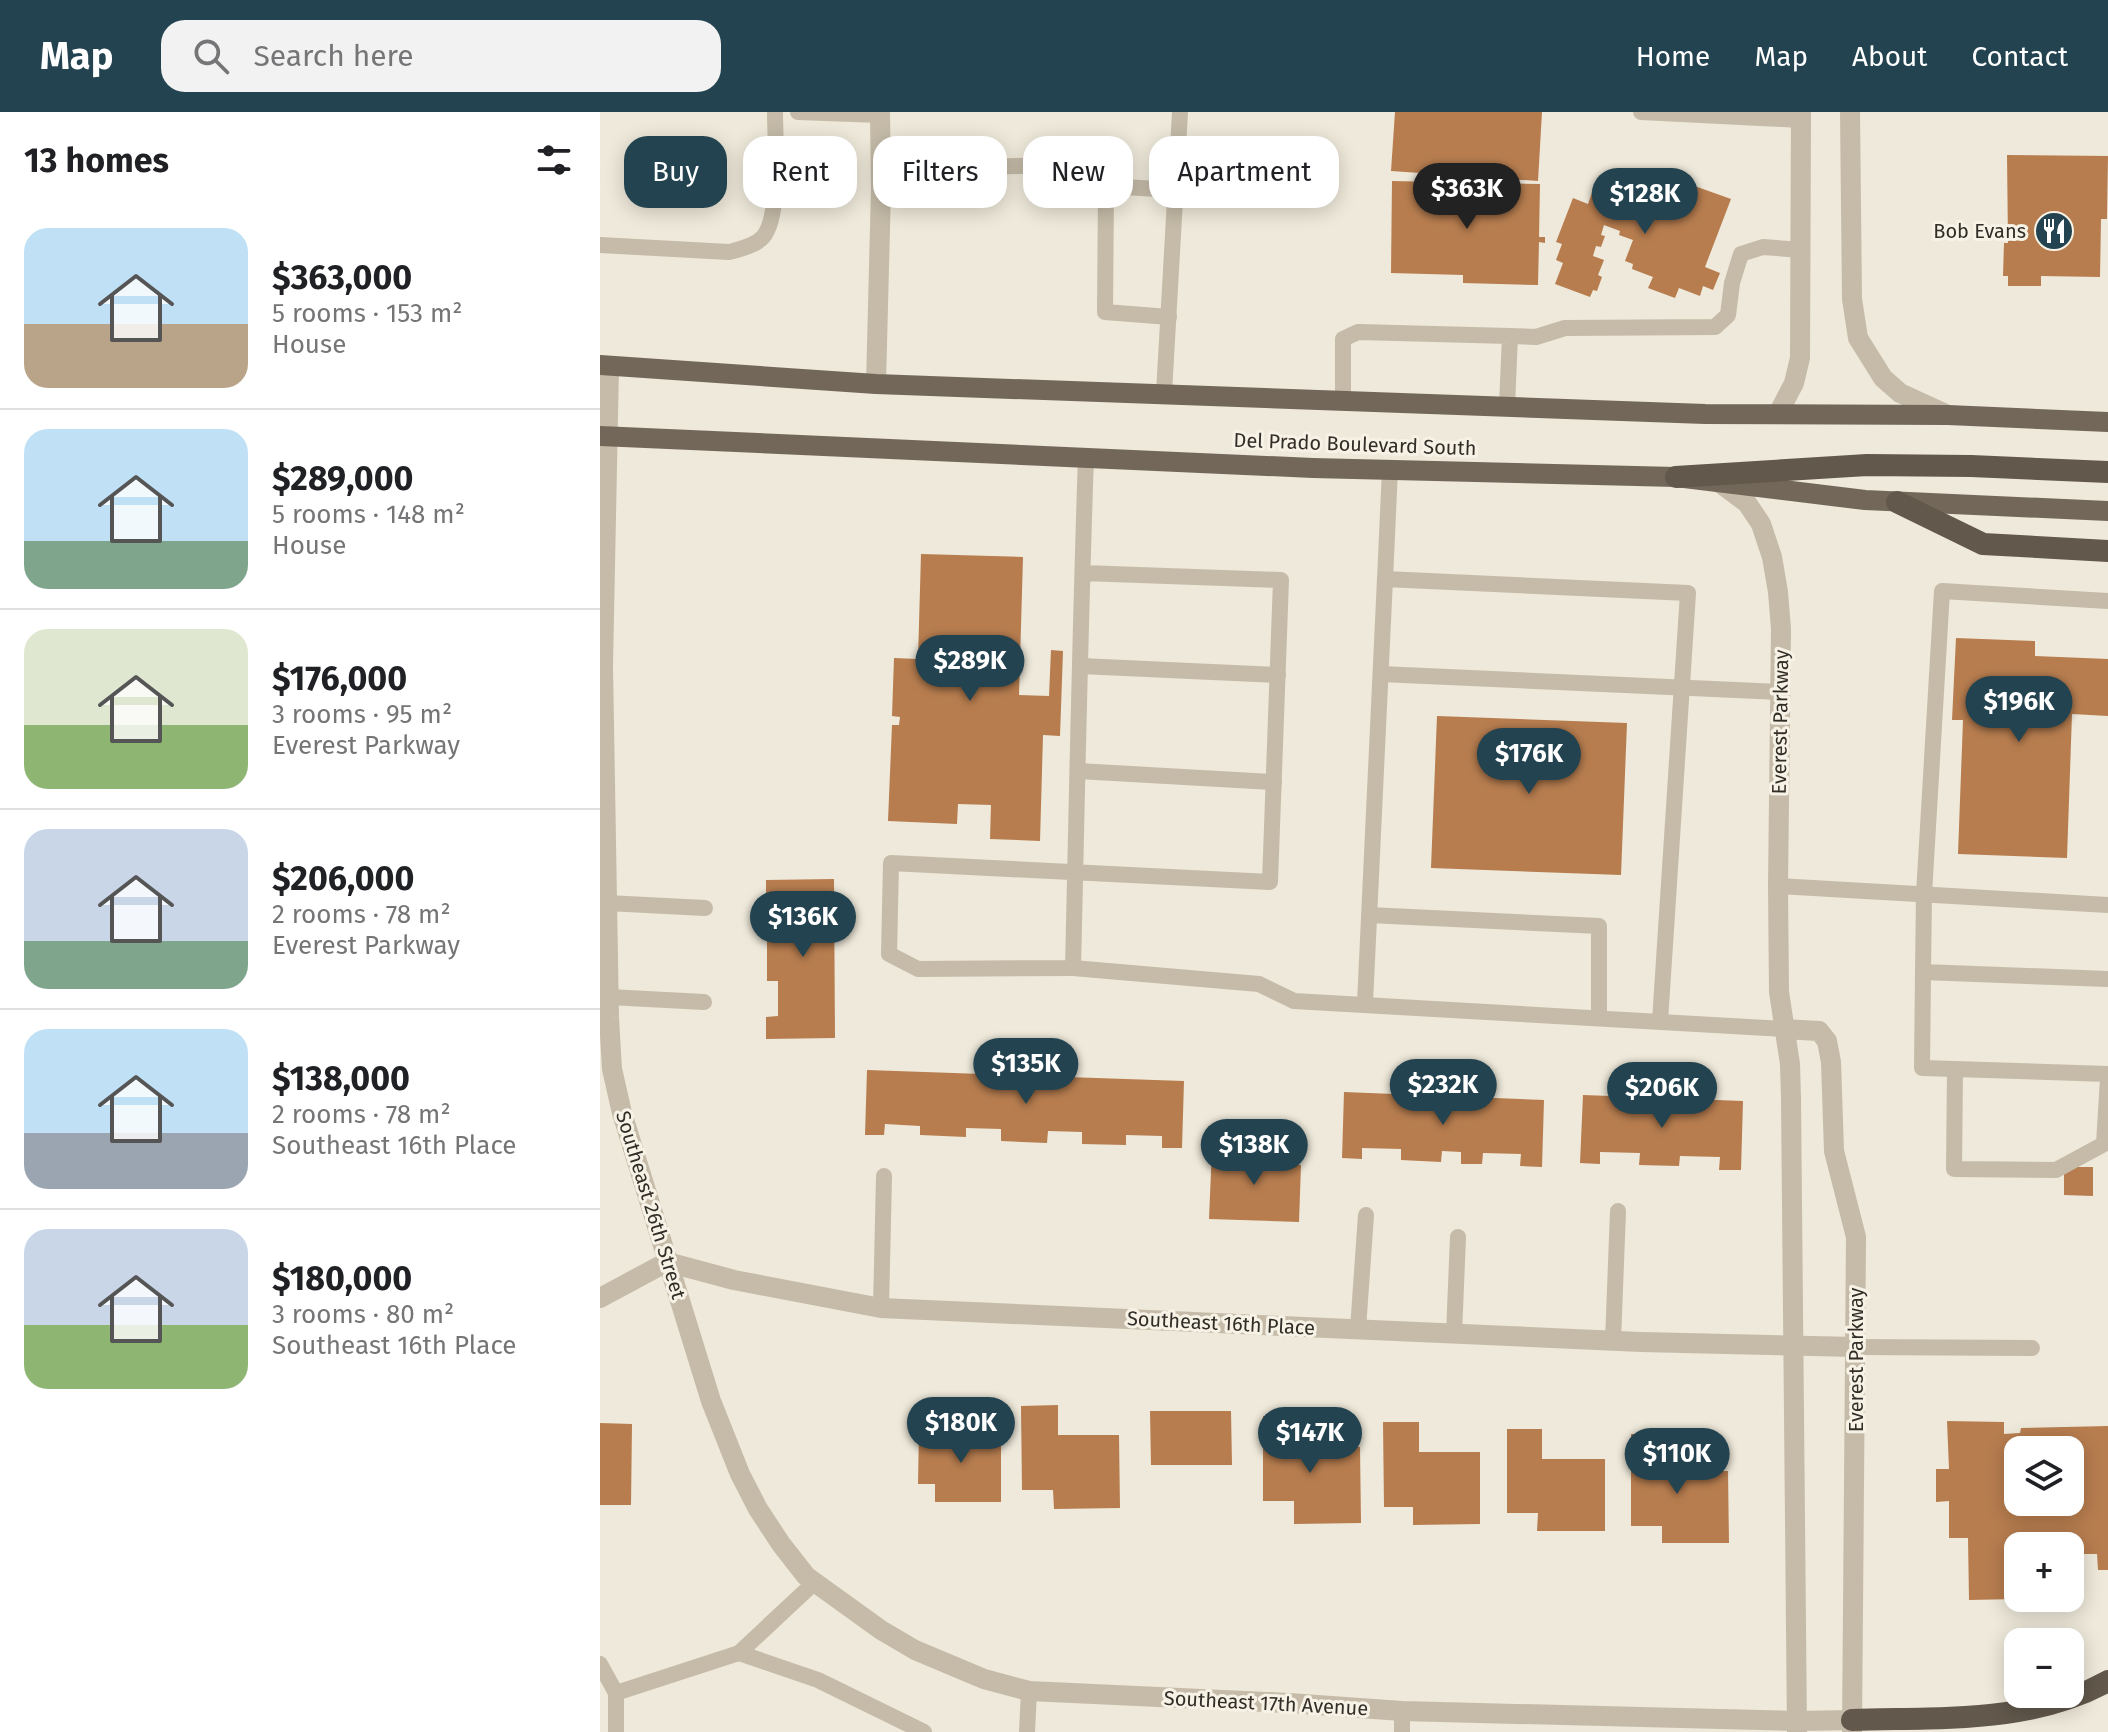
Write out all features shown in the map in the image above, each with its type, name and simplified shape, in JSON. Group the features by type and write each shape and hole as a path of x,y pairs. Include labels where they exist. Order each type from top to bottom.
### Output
{"highway":[{"path":"1676,477 1867,465 2108,472"},
{"path":"1897,502 1983,544 2108,551"},
{"path":"1852,1726 1996,1715 2056,1701 2108,1681"}],"main road":[{"path":"604,366 876,384 1507,406 1778,414 1948,415 2108,422"},
{"name":"Del Prado Boulevard South","path":"604,436 1390,469 1676,477 1897,502 2108,511"}],"street":[{"path":"1850,112 1852,299 1858,338 1883,378 1900,393 1948,415"},
{"path":"880,114 880,136"},
{"path":"1778,414 1794,383 1800,358 1801,116"},
{"path":"876,384 881,208"},
{"name":"Southeast 26th Street","path":"604,366 602,701 607,903 604,974 609,997 612,1069 622,1113 711,1401 740,1474 781,1544"},
{"name":"Everest Parkway","path":"1720,483 1755,513 1772,557 1781,629 1779,992 1791,1086 1792,1345 1802,1728"},
{"name":"Everest Parkway","path":"1783,1029 1819,1031 1827,1041 1831,1062 1834,1151 1856,1237 1852,1726"},
{"path":"600,1298 667,1262"},
{"name":"Southeast 16th Place","path":"667,1262 734,1280 881,1308 1613,1341 1856,1347"},
{"name":"Southeast 17th Avenue","path":"781,1544 806,1576 881,1630 915,1650 984,1679 1029,1691 1289,1703 1402,1722 1802,1728 1852,1726"}],"lane":[{"path":"600,245 729,252 747,247 763,237 774,211 775,112"},
{"path":"798,112 880,114"},
{"path":"1178,136 1180,112"},
{"path":"1641,112 1801,116"},
{"path":"1106,208 1105,312 1169,317"},
{"path":"1164,393 1174,208"},
{"path":"1343,399 1343,339 1358,332 1536,337 1565,328 1715,327 1728,315 1732,283 1741,254 1763,247 1801,250"},
{"path":"1507,406 1510,336"},
{"path":"1073,968 1086,457"},
{"path":"1365,1003 1390,469"},
{"path":"1083,573 1281,580 1270,882 891,863 889,954 918,969 1073,968 1259,984 1294,1001 1783,1029"},
{"path":"1385,579 1688,593 1660,1021"},
{"path":"1955,1069 1954,1169 2056,1170 2104,1144 2108,1076 1955,1069 1922,1068 1924,894 1942,591 2108,601"},
{"path":"1081,666 1278,675"},
{"path":"1381,674 1780,692"},
{"path":"1078,771 1274,782"},
{"path":"1778,886 2108,905"},
{"path":"607,903 705,908"},
{"path":"1369,915 1599,926 1599,1017"},
{"path":"1923,972 2108,979"},
{"path":"609,997 704,1002"},
{"path":"881,1308 884,1176"},
{"path":"1613,1341 1618,1211"},
{"path":"1358,1329 1366,1215"},
{"path":"1454,1334 1458,1237"},
{"path":"1856,1347 2032,1348"},
{"path":"616,1693 739,1653 815,1582"},
{"path":"739,1653 818,1680 924,1732"},
{"path":"600,1664 616,1693 616,1732"},
{"path":"1027,1732 1029,1691"}],"building":[{"path":"1395,112 1542,112 1538,181 1391,171"},
{"name":"Bob Evans","path":"2007,155 2108,156 2107,219 2101,219 2100,277 2041,276 2041,286 2008,286 2008,276 2003,276 2004,243 2008,243"},
{"path":"1675,179 1731,199 1705,267 1720,273 1713,290 1703,286 1700,296 1679,288 1675,298 1648,288 1653,277 1632,269 1633,264 1625,261 1633,240 1604,225 1601,235 1605,236 1601,247 1596,246 1593,256 1604,260 1598,275 1602,277 1597,291 1593,290 1590,297 1555,284 1563,263 1556,260 1562,244 1556,242 1573,198 1588,204 1596,181 1648,201 1655,180 1672,186"},
{"path":"1392,181 1540,184 1539,237 1545,237 1545,243 1539,242 1538,285 1463,283 1463,275 1391,273"},
{"path":"921,554 1023,557 1019,695 1049,696 1051,650 1063,651 1060,736 1043,735 1040,841 990,839 991,805 958,804 957,824 888,821 892,725 899,725 900,717 892,716 894,658 918,659"},
{"path":"1956,638 2035,641 2035,656 2108,659 2108,716 2072,714 2067,858 1958,854 1963,720 1952,720"},
{"path":"1437,716 1627,723 1621,875 1431,868"},
{"path":"834,879 835,1038 766,1039 766,1017 778,1016 778,981 767,981 767,937 778,936 778,901 766,901 766,880"},
{"path":"867,1070 1184,1081 1182,1148 1162,1148 1162,1136 1126,1135 1126,1145 1082,1144 1082,1132 1048,1131 1047,1143 1001,1141 1001,1129 966,1128 966,1137 920,1135 920,1126 885,1124 884,1135 865,1135"},
{"path":"1344,1092 1544,1100 1542,1167 1520,1166 1521,1154 1483,1153 1482,1164 1461,1164 1461,1152 1442,1151 1441,1162 1401,1160 1401,1149 1362,1148 1362,1159 1342,1158"},
{"path":"1583,1095 1743,1101 1741,1170 1719,1170 1720,1157 1680,1156 1679,1166 1639,1165 1640,1153 1600,1152 1600,1164 1580,1163"},
{"path":"1212,1148 1249,1149 1249,1163 1264,1164 1264,1150 1284,1151 1283,1164 1301,1165 1299,1222 1209,1219"},
{"path":"2064,1167 2093,1167 2093,1196 2064,1195"},
{"path":"1058,1405 1058,1435 1119,1435 1120,1508 1054,1509 1053,1490 1022,1490 1021,1406"},
{"path":"1150,1411 1231,1411 1232,1465 1151,1465"},
{"path":"1263,1416 1298,1416 1298,1446 1360,1447 1361,1523 1294,1524 1294,1501 1263,1501"},
{"path":"1947,1421 2004,1422 2004,1434 2020,1433 2021,1428 2108,1426 2108,1570 2098,1570 2097,1554 2084,1554 2084,1532 2004,1532 2004,1599 1969,1600 1968,1538 1949,1538 1949,1501 1936,1502 1936,1469 1949,1469"},
{"path":"1383,1422 1419,1422 1419,1452 1480,1452 1480,1524 1413,1525 1413,1507 1384,1507"},
{"path":"600,1423 632,1424 631,1505 600,1505"},
{"path":"1507,1429 1542,1429 1542,1459 1605,1459 1605,1531 1537,1531 1538,1513 1507,1513"},
{"path":"919,1430 1001,1430 1001,1502 935,1502 935,1484 918,1484"},
{"path":"1631,1434 1667,1434 1667,1472 1728,1471 1729,1543 1662,1543 1662,1526 1631,1526"}],"place":[{"name":"Bob Evans","path":"2054,231"}]}
